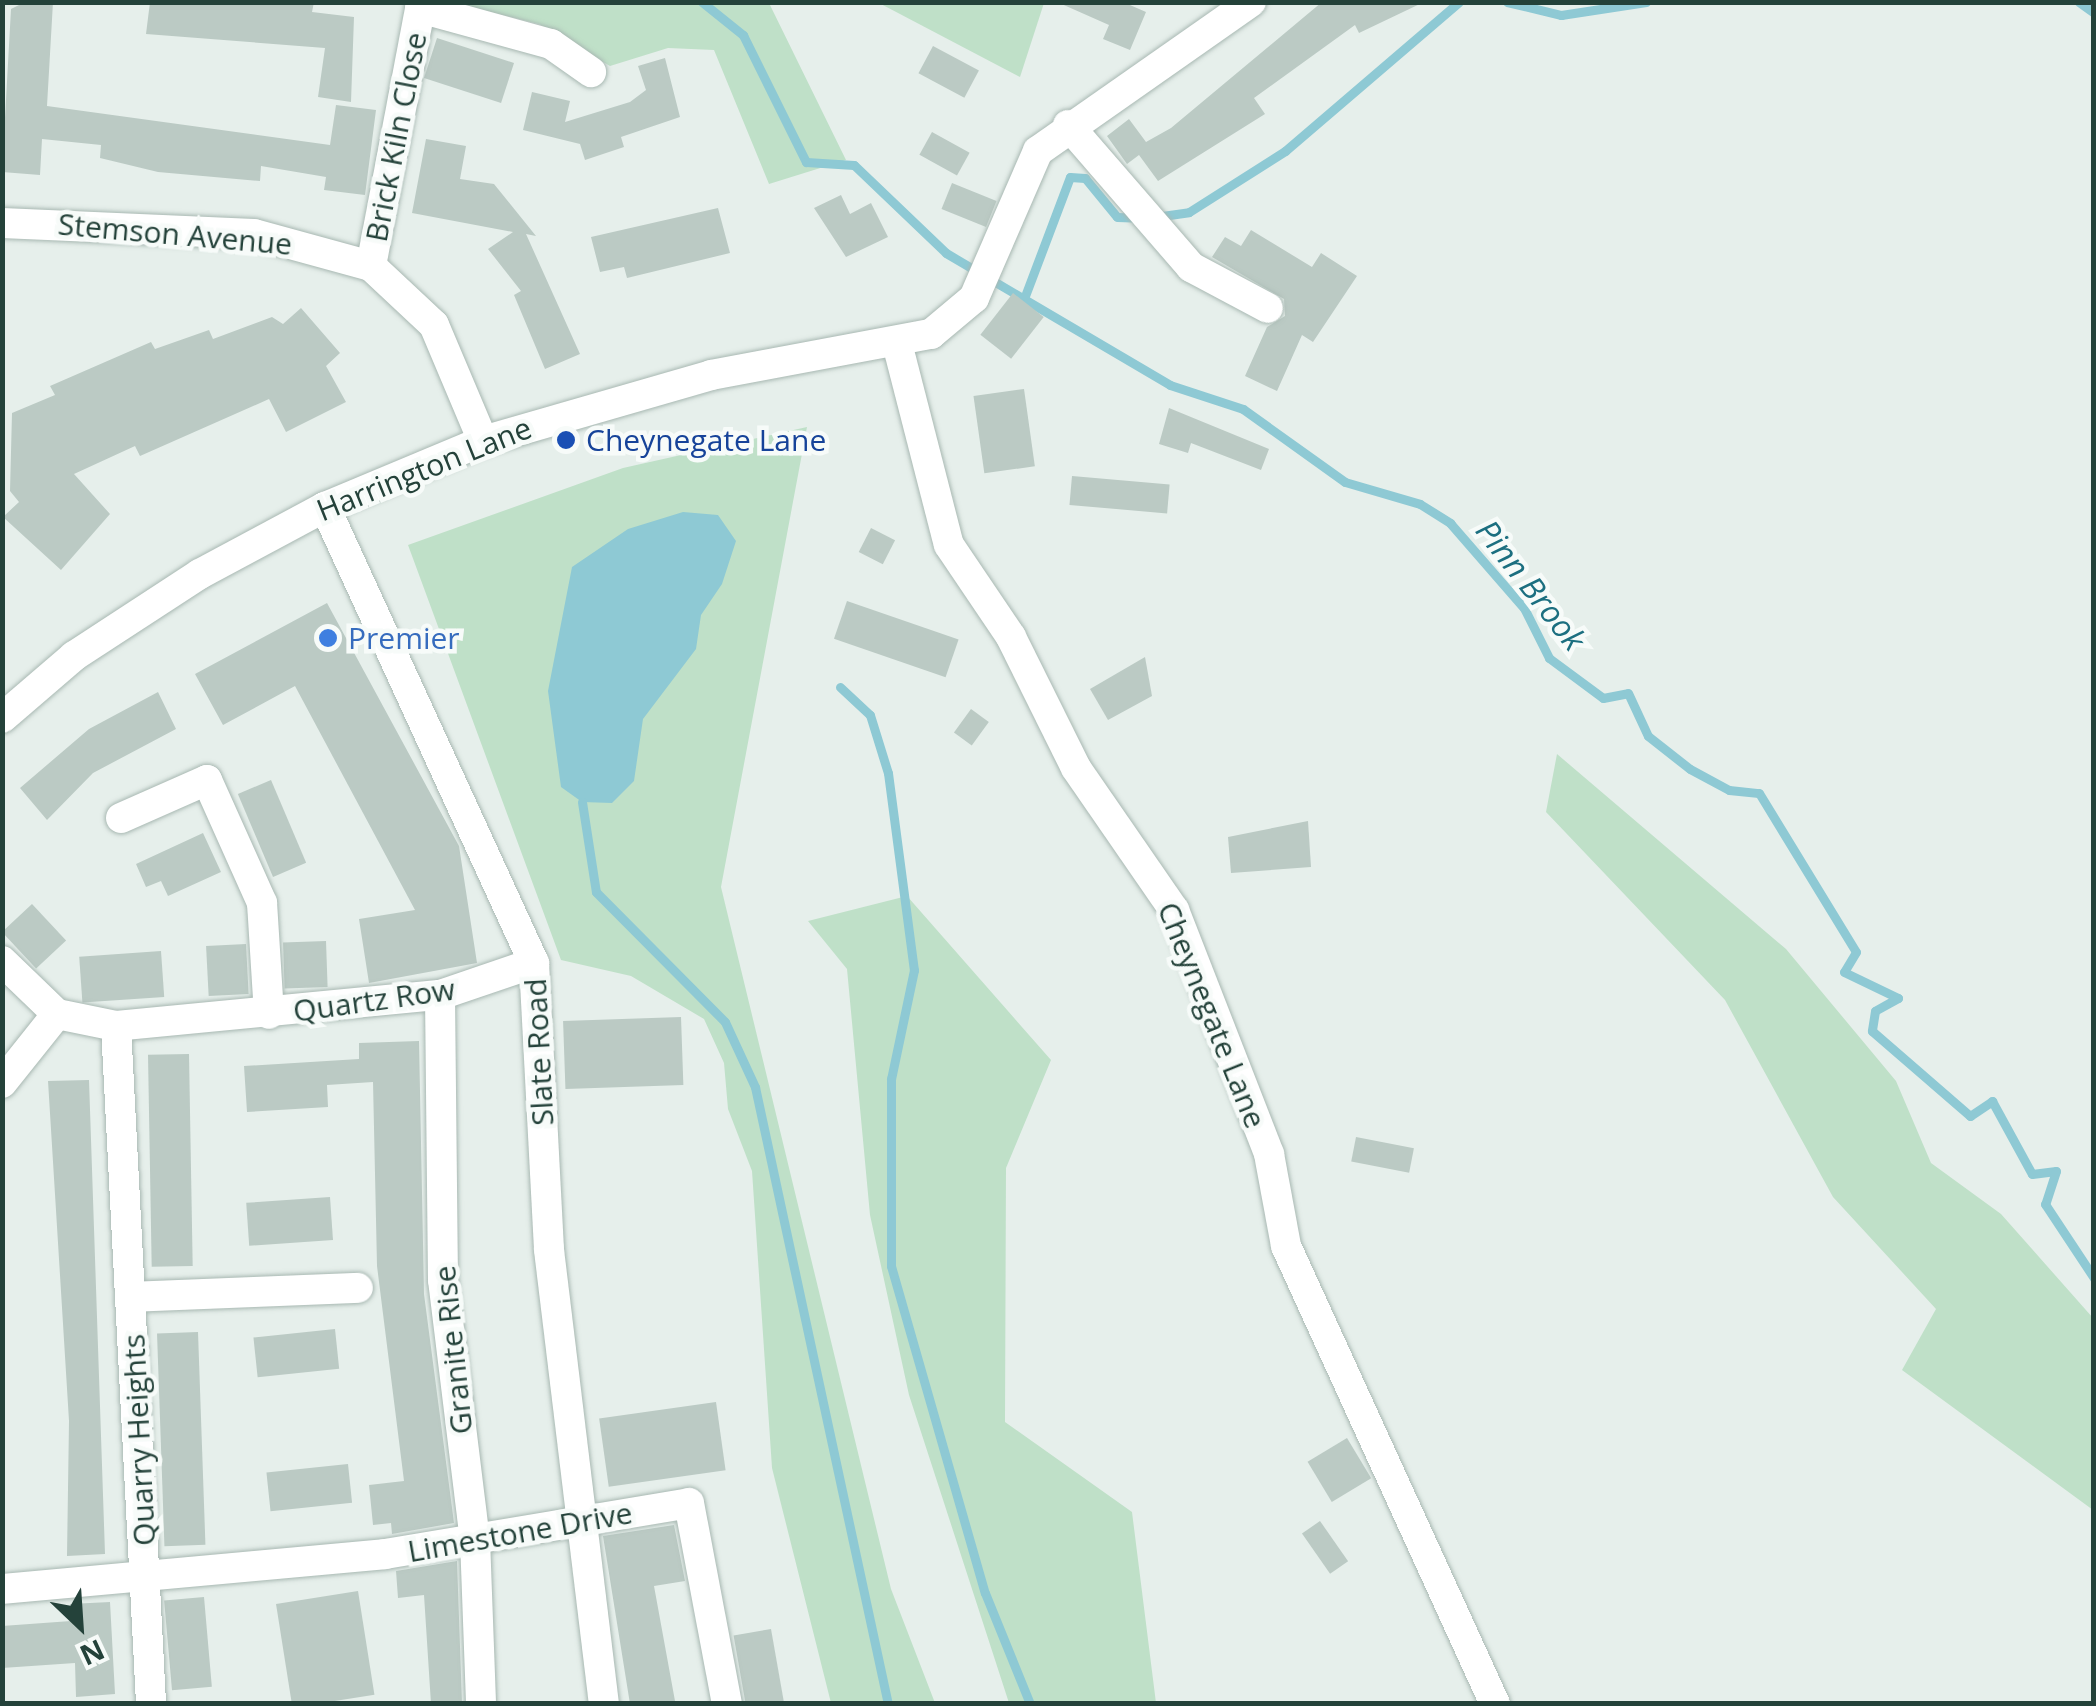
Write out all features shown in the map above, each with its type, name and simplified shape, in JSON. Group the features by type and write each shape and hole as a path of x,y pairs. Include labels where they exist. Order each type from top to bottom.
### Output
{"street":[{"path":"898,347 958,315 984,272 1017,182 1068,125 1251,2"},
{"name":"Brick Kiln Close","path":"371,266 414,6 550,44 591,72"},
{"path":"1068,125 1144,220 1191,267 1268,308"},
{"name":"Stemson Avenue","path":"2,222 254,234 371,266 434,326 483,441"},
{"name":"Harrington Lane","path":"2,718 110,631 325,507 483,441 753,365 898,347"},
{"name":"Cheynegate Lane","path":"898,347 949,545 1010,637 1076,768 1174,910 1268,1154 1286,1246 1496,1704"},
{"name":"Slate Road","path":"325,507 534,963 549,1250 604,1704"},
{"name":"Quartz Row","path":"121,818 208,780 262,903 269,1014"},
{"path":"2,961 57,1014 2,1083"},
{"name":"Quartz Row","path":"57,1014 116,1026 269,1014 440,995 534,963"},
{"name":"Granite Rise","path":"440,995 443,1280 475,1539 480,1704"},
{"name":"Quarry Heights","path":"116,1026 151,1704"},
{"name":"Quarry Heights","path":"132,1297 358,1288"},
{"name":"Limestone Drive","path":"2,1589 475,1539 689,1503 727,1704"}],"green space":[{"path":"454,3 769,3 846,160 769,184 714,50 668,48 610,66 539,24"},
{"path":"879,3 1044,3 1020,77"},
{"path":"807,427 721,887 891,1589 935,1703 831,1703 772,1468 752,1171 728,1109 724,1063 704,1019 631,976 561,960 408,545 623,468"},
{"path":"1557,754 1786,949 1896,1081 1931,1163 2001,1214 2093,1318 2093,1510 1902,1370 1936,1309 1833,1197 1725,1000 1546,812"},
{"path":"907,896 1051,1060 1006,1168 1005,1422 1132,1512 1156,1703 1009,1703 909,1395 870,1215 847,969 808,921"}],"water":[{"path":"683,512 718,515 736,541 722,584 701,615 696,649 643,719 634,781 612,803 582,802 561,787 548,691 572,567 628,529"}],"building":[{"path":"25,2 53,2 47,106 330,145 336,105 376,110 365,195 324,190 326,177 261,166 260,181 158,172 100,158 101,145 42,139 40,175 2,172 11,9"},
{"path":"150,2 314,2 312,12 354,17 351,102 318,97 325,48 146,34"},
{"path":"1057,2 1123,2 1146,12 1130,50 1103,39 1109,25"},
{"path":"1322,2 1424,2 1359,33 1355,25 1254,98 1265,114 1158,181 1139,155 1127,164 1107,136 1129,119 1146,142 1171,128"},
{"path":"437,38 514,63 501,103 424,78"},
{"path":"933,46 979,70 964,98 918,73"},
{"path":"665,58 680,117 621,137 624,147 585,160 580,144 523,130 532,92 570,101 565,122 630,102 646,90 638,66"},
{"path":"932,132 970,153 957,176 919,155"},
{"path":"426,139 466,146 460,179 494,184 536,236 526,234 580,354 545,369 514,295 521,291 488,249 513,232 412,213"},
{"path":"952,183 997,201 986,227 942,209"},
{"path":"841,195 850,214 871,203 888,237 846,257 814,208"},
{"path":"718,208 730,253 627,278 624,267 600,272 591,237"},
{"path":"1251,230 1312,267 1321,253 1357,276 1313,342 1302,335 1277,391 1245,376 1267,327 1285,316 1284,299 1212,257 1225,237 1241,246"},
{"path":"1013,293 1044,317 1011,359 980,335"},
{"path":"301,308 340,353 326,366 346,402 286,432 269,399 140,456 135,446 74,474 110,514 61,570 3,517 19,502 10,491 12,413 55,395 50,386 151,342 155,349 209,330 213,339 272,317 283,324"},
{"path":"1024,389 1035,466 984,473 973,396"},
{"path":"1169,408 1269,449 1261,470 1191,443 1188,453 1159,444"},
{"path":"1072,476 1170,485 1167,513 1069,505"},
{"path":"871,528 895,540 883,564 859,552"},
{"path":"847,601 959,639 946,677 834,639"},
{"path":"327,603 459,846 477,963 369,983 359,919 415,910 295,686 223,725 195,674"},
{"path":"1145,657 1152,696 1108,720 1090,689"},
{"path":"158,692 176,729 93,773 47,820 20,788 89,729"},
{"path":"971,709 989,722 972,745 954,732"},
{"path":"271,780 306,863 273,877 238,794"},
{"path":"1308,821 1311,867 1231,873 1228,837"},
{"path":"203,833 221,872 168,896 161,881 146,887 136,864"},
{"path":"32,904 66,941 36,969 2,932"},
{"path":"326,941 328,987 285,988 283,943"},
{"path":"246,944 249,994 209,996 206,946"},
{"path":"161,951 164,997 82,1003 79,957"},
{"path":"681,1017 683,1085 565,1089 563,1021"},
{"path":"419,1041 424,1294 454,1523 392,1534 391,1523 373,1525 369,1485 404,1481 377,1266 373,1082 327,1085 328,1107 247,1112 244,1066 359,1059 359,1043"},
{"path":"189,1054 193,1266 152,1267 148,1055"},
{"path":"89,1080 105,1554 67,1556 69,1421 48,1081"},
{"path":"1356,1137 1414,1148 1409,1173 1351,1162"},
{"path":"330,1197 333,1240 249,1246 246,1203"},
{"path":"335,1329 339,1369 258,1377 253,1338"},
{"path":"198,1332 205,1545 164,1546 157,1333"},
{"path":"716,1402 726,1470 609,1487 599,1418"},
{"path":"1347,1438 1371,1478 1332,1502 1308,1462"},
{"path":"348,1464 352,1503 271,1511 266,1473"},
{"path":"1320,1521 1348,1561 1330,1574 1302,1534"},
{"path":"674,1525 685,1581 654,1586 675,1701 630,1704 603,1536"},
{"path":"457,1561 462,1704 431,1704 424,1595 398,1598 396,1571"},
{"path":"358,1591 374,1695 292,1704 276,1604"},
{"path":"204,1597 212,1687 172,1690 164,1600"},
{"path":"110,1602 115,1694 76,1697 75,1663 2,1668 2,1626 71,1621 70,1604"},
{"path":"771,1629 784,1704 746,1704 734,1636"}],"waterway":[{"name":"Pinn Brook","path":"702,2 743,35 806,162 854,165 946,253 1170,385 1243,409 1345,482 1420,504 1450,523 1524,608 1549,658 1603,698 1628,693 1648,736 1690,769 1729,790 1759,793 1856,952 1844,972 1898,998 1875,1011 1872,1031 1970,1116 1992,1101 2032,1174 2056,1171 2045,1204 2094,1278"},
{"path":"1155,217 1189,212 1285,151 1459,2"},
{"path":"1507,2 1561,15 1646,2"},
{"path":"2079,2 2094,13"},
{"path":"1025,296 1070,177 1085,178 1117,217 1140,218"},
{"path":"840,687 870,715 888,773 914,970 891,1079 891,1266 985,1593 1030,1704"},
{"path":"582,802 596,892 725,1022 755,1087 888,1704"}],"place":[{"name":"Cheynegate Lane","path":"566,440"},
{"name":"Premier","path":"328,638"}]}
